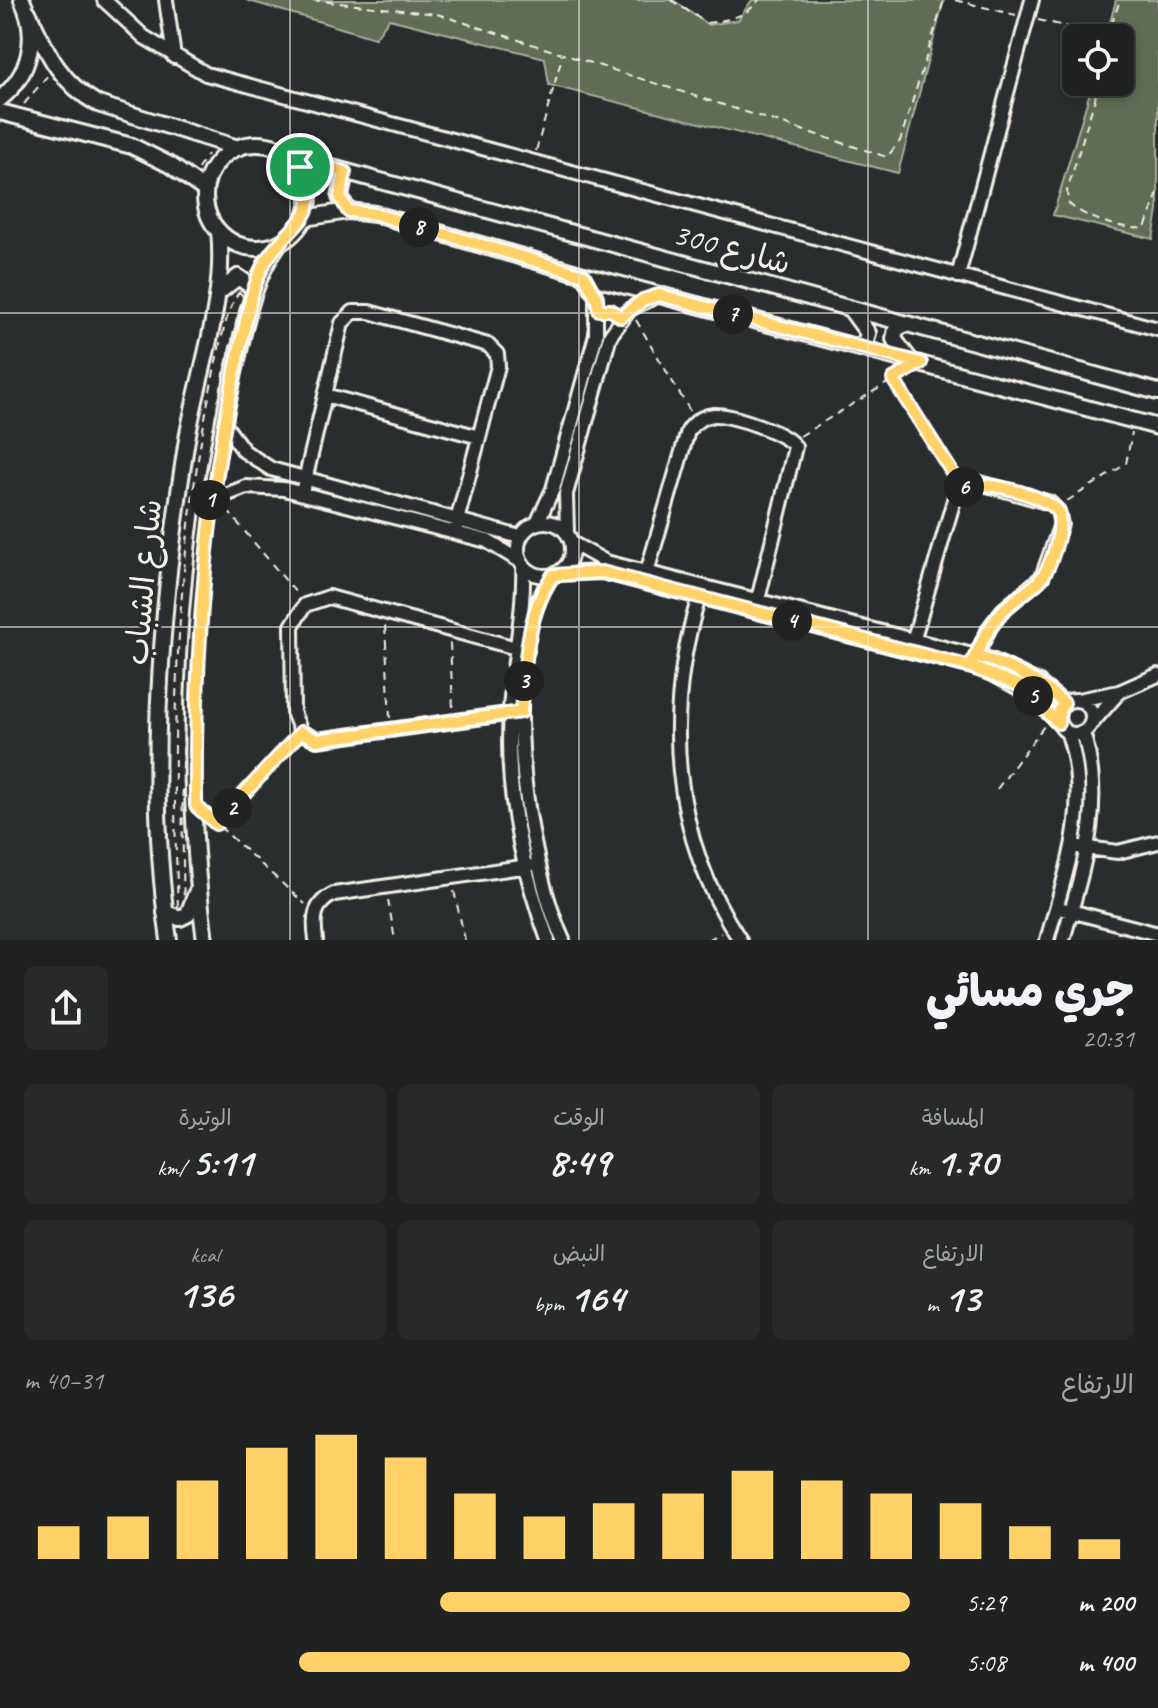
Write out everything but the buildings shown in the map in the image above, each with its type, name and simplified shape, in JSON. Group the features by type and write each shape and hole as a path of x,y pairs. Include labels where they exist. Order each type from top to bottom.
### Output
{"street":[{"path":"104,0 144,37 206,74 1158,329"},
{"path":"166,0 174,57"},
{"path":"958,276 1032,0"},
{"path":"25,6 55,68 79,93 98,104 238,148 272,146 292,157 306,179 309,191 305,218 279,243 254,248 229,240 219,231 208,212 205,190 216,164 238,148"},
{"path":"0,99 19,78 29,57 31,34 25,6"},
{"path":"0,112 132,146 205,190"},
{"name":"شارع 300","path":"292,157 1158,392"},
{"path":"345,172 340,197 348,211"},
{"name":"شارع 300","path":"305,218 348,211 375,214 584,275 1158,427"},
{"name":"شارع الشباب","path":"169,940 159,829 161,714 175,518 216,295 221,262 219,231"},
{"name":"شارع الشباب","path":"205,940 196,806 197,642 208,524 214,500 223,423 254,288 279,243"},
{"path":"552,938 531,866 515,712 522,650 522,563 517,549 520,537 537,523 553,489 596,335 599,310 584,275"},
{"path":"216,295 238,277 254,288"},
{"path":"522,650 539,600 554,575 569,562 566,494 610,336 626,313 659,295"},
{"path":"850,309 868,333 866,341 859,347"},
{"path":"302,493 346,316 361,310 493,349 498,366 455,526"},
{"path":"599,310 626,313"},
{"path":"906,324 896,329 894,339 916,362"},
{"path":"325,395 479,437"},
{"path":"645,578 688,431 697,422 721,415 786,435 792,441 796,454 756,606"},
{"path":"223,423 256,461 455,526 487,541 540,576 602,572 645,578 1023,673 1064,703"},
{"path":"912,646 953,500 962,488 985,484 1043,500 1056,508 1061,524 1042,577 1003,610 973,662"},
{"path":"214,500 246,487 264,485 520,537"},
{"path":"537,523 550,522 597,558 645,578 699,597 756,606"},
{"path":"515,712 317,740 301,732 293,712 292,626 305,605 329,597 522,650"},
{"path":"699,597 688,633 677,696 680,784 698,857 740,940"},
{"path":"973,662 1020,686 1068,734 1080,796 1080,847 1071,911 1063,940"},
{"path":"1055,719 1064,703 1119,692 1158,675"},
{"path":"1068,734 1087,728 1119,692"},
{"path":"1047,940 1094,799 1087,728 1089,706 1078,700"},
{"path":"1080,847 1118,852 1158,842"},
{"path":"316,940 315,913 319,905 334,894 531,866"},
{"path":"165,913 172,917 188,914 199,883"},
{"path":"1056,907 1158,934"}],"path":[{"path":"312,0 437,14 887,157 900,141 944,0"},
{"path":"671,0 707,23 731,20 752,9 759,0"},
{"path":"1112,24 1120,0"},
{"path":"533,160 562,55"},
{"path":"19,116 55,68"},
{"path":"1096,96 1067,191 1068,203 1078,212 1135,229 1145,228 1158,193"},
{"path":"190,180 214,140"},
{"path":"324,166 329,213"},
{"path":"626,313 697,422"},
{"path":"792,441 916,362"},
{"path":"893,379 962,488"},
{"path":"1056,508 1126,464 1134,421"},
{"path":"214,500 305,605"},
{"path":"175,518 208,524"},
{"path":"384,612 390,730"},
{"path":"449,630 454,721"},
{"path":"997,789 1055,719"},
{"path":"216,824 301,732"},
{"path":"196,806 315,913"},
{"path":"452,878 457,916 465,940"},
{"path":"386,887 395,940"},
{"path":"708,940 731,927"}],"green space":[{"path":"246,0 673,0 708,25 738,20 752,0 944,0 898,173 549,85 545,58 389,19 375,38"},
{"path":"1116,0 1158,0 1158,211 1153,239 1053,215 1089,96 1134,96 1134,24 1110,24"}],"route":[{"path":"300,167 292,157 345,172 340,197 348,211 375,214 584,275 591,285 599,310 611,310 621,317 643,300 659,295 921,363 893,379 962,488 977,482 1043,500 1058,511 1061,524 1042,577 1003,610 990,627 975,656 971,667 988,671 1020,686 1058,723 1064,703 1023,673 992,660 975,656 971,667 602,572 566,572 553,575 539,600 527,651 521,712 317,740 301,732 216,824 196,806 197,642 210,501 223,423 254,288 269,256 305,218 309,191 300,167"}]}
